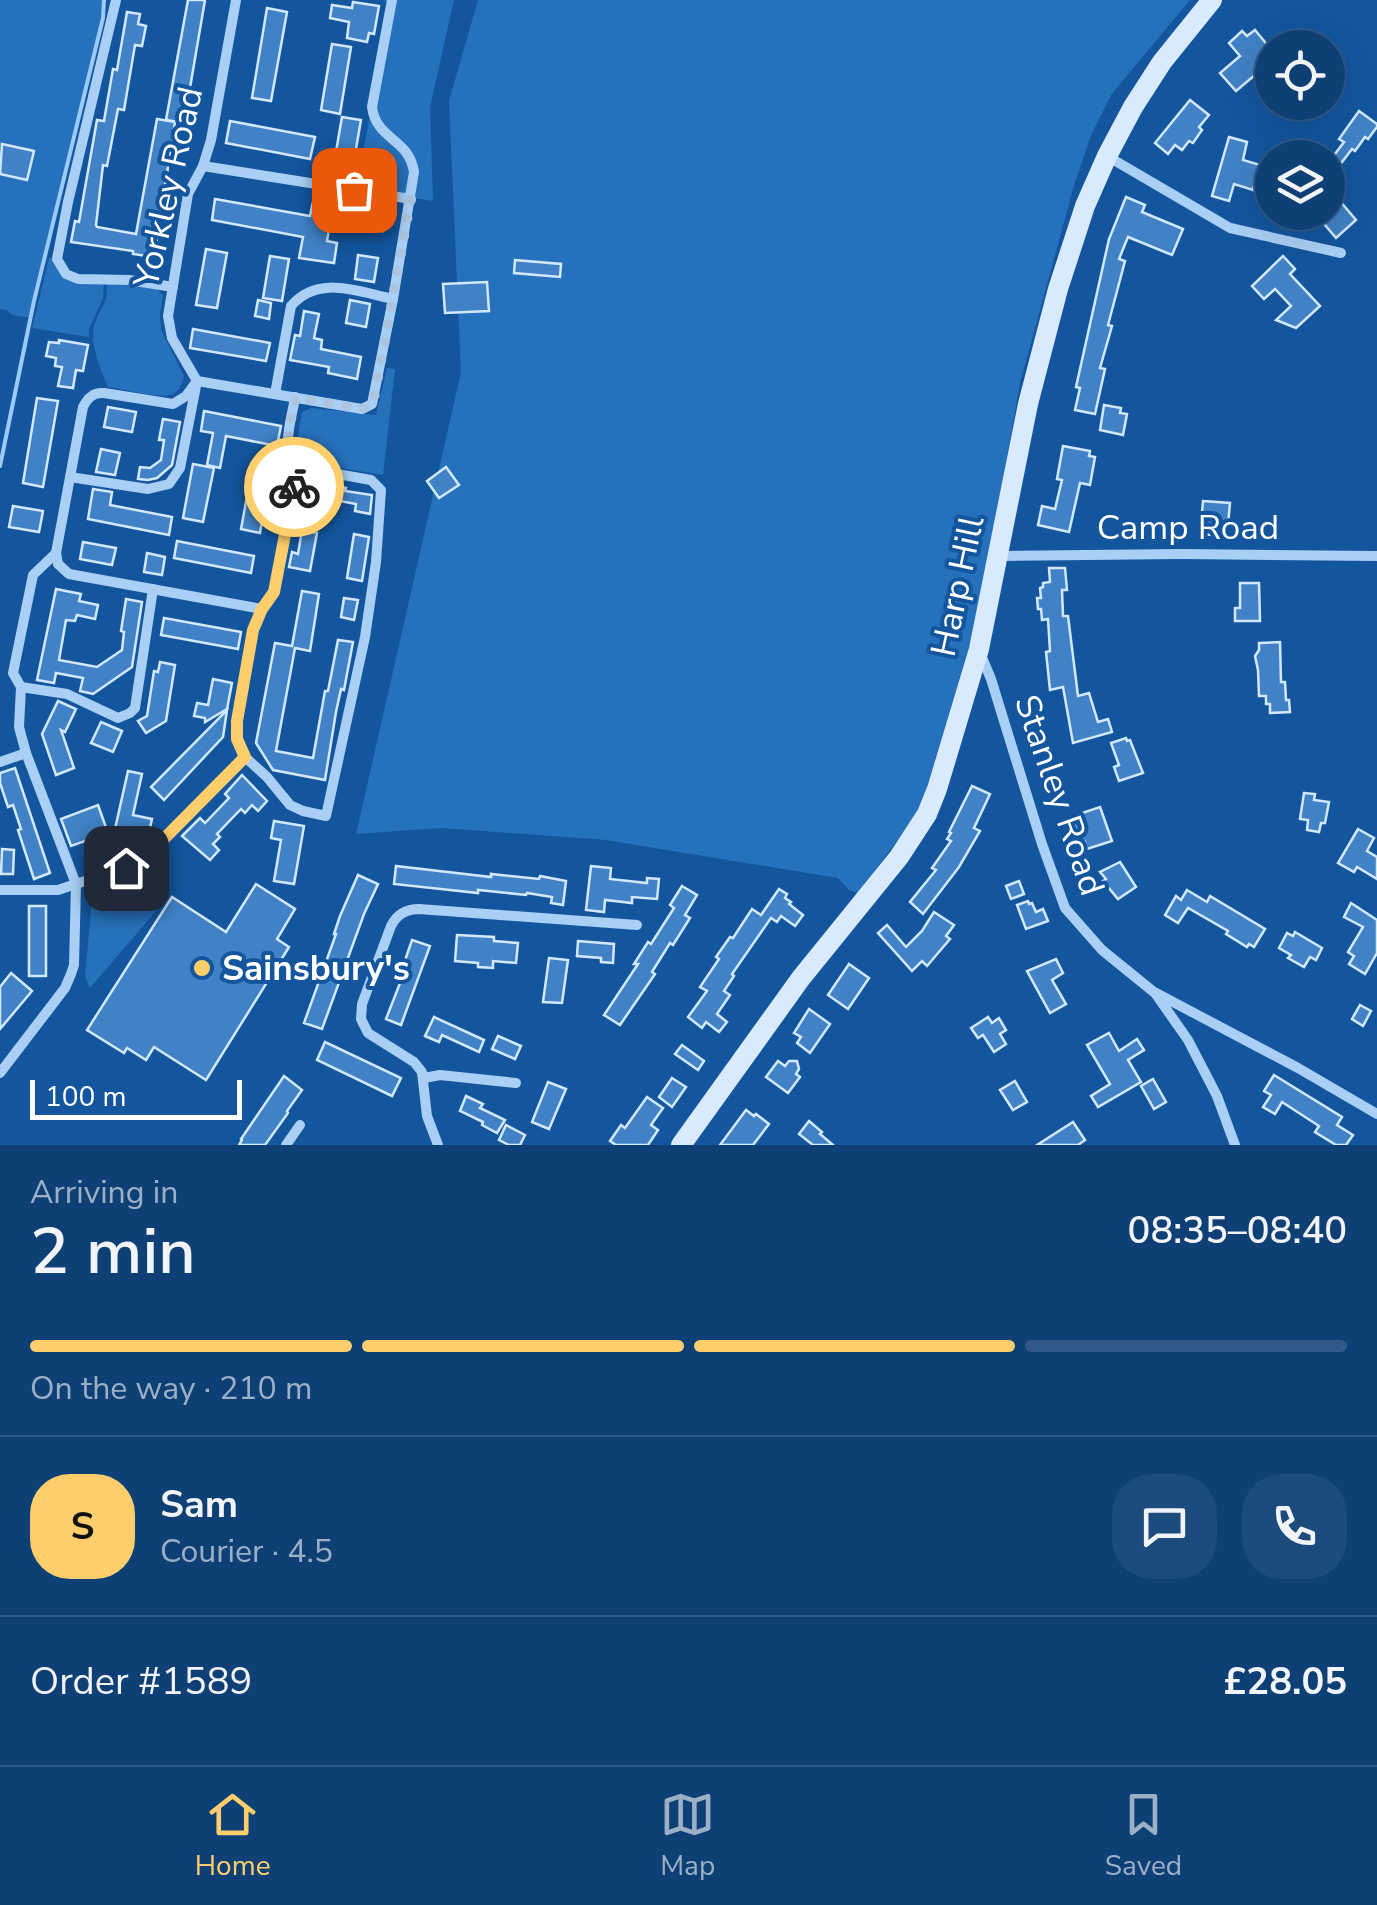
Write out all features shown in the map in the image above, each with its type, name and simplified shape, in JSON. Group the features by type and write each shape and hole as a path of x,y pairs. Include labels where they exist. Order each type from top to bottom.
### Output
{"street":[{"path":"116,0 58,259 66,274 78,279 129,280 172,287"},
{"name":"Yorkley Road","path":"196,380 169,330 168,316 188,194 211,140 236,0"},
{"path":"196,380 362,409 374,399 414,172 412,158 380,130 372,107 392,0"},
{"name":"Harp Hill","path":"681,1145 801,978 918,829 937,789 979,649 1042,346 1076,232 1107,156 1147,84 1212,0"},
{"path":"1107,156 1230,228 1341,252"},
{"path":"203,166 411,199"},
{"path":"275,394 290,306 296,299 310,290 330,286 393,299"},
{"path":"196,380 186,396 173,404 104,393 89,398 83,406 56,553 58,564 70,574 262,609"},
{"path":"70,477 148,490 168,484 180,468 196,380"},
{"path":"296,398 287,448 289,458 298,467 366,479 382,490 365,637 326,816 290,805 245,757 237,739 253,630 274,592 298,467"},
{"path":"0,1073 65,988 74,965 76,884 26,752 19,727 20,688 13,672 32,575 56,553"},
{"name":"Camp Road","path":"999,556 1377,556"},
{"path":"20,688 67,694 118,718 130,713 135,708 154,589"},
{"name":"Stanley Road","path":"979,649 1066,908 1102,950 1156,993 1184,1034 1217,1096 1235,1145"},
{"path":"0,762 26,752"},
{"path":"0,890 58,890 139,864 245,757"},
{"path":"438,1145 427,1116 424,1078 414,1062 368,1033 361,1019 362,1004 392,926 402,912 419,909 637,925"},
{"path":"1156,993 1377,1114"},
{"path":"1184,1034 1201,1016"},
{"path":"424,1078 440,1075 516,1083"},
{"path":"286,1145 300,1126"}],"shaded area":[{"path":"0,0 104,0 103,18 31,318 0,309"},
{"path":"382,0 454,0 430,107 433,201 356,190 391,3"},
{"path":"478,0 1190,0 1111,95 1092,133 1020,383 974,630 920,810 858,893 838,878 606,840 441,828 356,834 461,372 449,101"},
{"path":"49,258 57,259 66,274 104,278 103,298 89,337 32,328"},
{"path":"107,284 154,287 163,295 161,330 184,376 176,392 156,395 108,387 93,338"},
{"path":"387,368 395,369 383,475 305,462 295,453 302,412 311,408 376,415"},
{"path":"121,885 143,895 149,891 168,897 90,988 85,976 92,899 104,889"}],"building":[{"path":"188,0 205,0 184,123 166,120"},
{"path":"353,2 379,6 374,34 369,33 367,42 347,38 349,22 330,18 332,5 352,8"},
{"path":"267,8 287,12 271,101 252,98"},
{"path":"127,12 140,14 138,24 146,26 142,46 135,45 124,110 118,109 107,166 103,165 96,225 136,234 157,119 175,122 154,257 71,242 75,221 79,222 97,120 104,121 113,69 117,70"},
{"path":"1255,30 1255,75 1236,91 1220,73 1240,56 1229,43 1242,31 1247,36"},
{"path":"332,44 351,47 340,114 321,110"},
{"path":"1190,100 1209,115 1193,143 1189,141 1182,150 1175,145 1168,154 1155,143"},
{"path":"1359,111 1377,124 1368,139 1365,137 1345,158 1345,140 1339,139"},
{"path":"342,117 361,120 353,166 334,163"},
{"path":"230,121 315,137 310,159 226,143"},
{"path":"1229,137 1247,142 1243,160 1255,164 1253,190 1234,184 1229,201 1212,196"},
{"path":"2,144 34,151 27,180 0,174"},
{"path":"314,197 334,200 327,241 337,243 334,263 299,258 303,237 212,220 215,199 310,216"},
{"path":"1126,197 1145,205 1142,212 1183,229 1172,255 1128,237 1119,259 1125,261 1108,325 1112,326 1100,368 1105,369 1095,414 1075,410 1080,388 1076,387 1109,239"},
{"path":"356,204 386,209 383,231 353,227"},
{"path":"1345,207 1356,220 1345,230"},
{"path":"1329,230 1345,230 1336,238"},
{"path":"206,249 227,253 217,308 196,305"},
{"path":"358,255 378,258 374,282 355,279"},
{"path":"270,256 289,259 282,301 263,298"},
{"path":"1283,256 1295,269 1290,274 1320,306 1296,328 1276,320 1291,306 1275,289 1264,299 1252,286"},
{"path":"515,260 561,264 560,277 514,273"},
{"path":"487,282 489,311 445,313 443,284"},
{"path":"258,300 271,303 269,319 255,316"},
{"path":"350,300 370,304 366,327 346,323"},
{"path":"304,311 319,314 314,338 322,340 321,349 361,357 357,379 328,373 329,367 290,360 295,335 300,336"},
{"path":"193,329 270,343 266,361 190,348"},
{"path":"49,342 88,345 83,371 76,370 73,388 58,386 62,367 55,366 56,358 46,356"},
{"path":"37,398 58,401 43,487 23,483"},
{"path":"1104,405 1121,408 1120,413 1127,414 1123,435 1100,430"},
{"path":"108,407 136,412 132,432 104,427"},
{"path":"204,411 281,426 277,446 226,436 220,468 207,465 213,433 201,431"},
{"path":"163,419 180,422 172,465 157,478 138,479 140,467 150,468 161,460"},
{"path":"1063,446 1090,451 1089,456 1095,457 1090,485 1080,483 1069,532 1038,525 1042,506 1055,509 1062,480 1057,479"},
{"path":"101,449 120,453 115,475 96,472"},
{"path":"193,464 214,468 203,522 183,518"},
{"path":"253,464 271,468 260,533 241,529"},
{"path":"446,467 459,485 439,498 427,481"},
{"path":"308,478 346,488 345,491 372,495 370,514 355,511 356,504 304,497"},
{"path":"93,489 112,492 110,505 172,517 169,535 88,519"},
{"path":"1203,501 1230,503 1227,536 1200,534"},
{"path":"13,506 43,511 39,532 9,527"},
{"path":"302,530 317,533 310,571 289,567 292,552 298,554"},
{"path":"354,534 369,537 362,581 347,578"},
{"path":"177,541 254,556 251,573 174,558"},
{"path":"83,542 116,548 112,565 80,559"},
{"path":"147,553 165,557 162,575 144,572"},
{"path":"1049,568 1065,568 1063,616 1068,616 1078,696 1089,693 1098,722 1108,719 1112,732 1073,743 1063,687 1050,690 1048,619 1042,620 1038,609 1040,588 1050,582"},
{"path":"1240,583 1259,583 1260,621 1235,621 1235,608 1240,608"},
{"path":"56,589 81,594 79,601 98,605 95,619 77,615 75,621 66,620 59,660 97,667 122,650 126,599 142,602 132,667 93,694 80,691 83,678 56,673 54,683 37,680"},
{"path":"302,591 319,594 310,651 295,648 276,751 313,758 338,640 353,642 325,780 273,770 256,743 275,643 292,646"},
{"path":"344,598 358,600 354,620 341,617"},
{"path":"164,618 241,632 238,649 161,635"},
{"path":"1280,642 1281,682 1285,682 1290,712 1270,713 1266,696 1259,696 1255,656 1259,643"},
{"path":"160,662 175,665 166,721 146,733 138,721 147,716 154,671 158,672"},
{"path":"213,679 232,683 227,709 205,722 205,718 194,716 197,703 208,705"},
{"path":"58,701 76,709 65,732 61,730 74,768 56,775 42,734"},
{"path":"227,710 223,737 164,800 151,787"},
{"path":"101,722 122,731 113,752 91,743"},
{"path":"1126,738 1143,773 1119,781 1114,767 1119,765 1111,743"},
{"path":"15,768 50,873 34,879 13,805 8,807 0,783 0,773"},
{"path":"128,771 142,774 133,815 152,819 148,836 115,829"},
{"path":"242,775 267,801 258,811 252,805 245,813 241,809 217,834 220,837 213,844 219,850 210,860 182,836 200,818 205,823 229,798 225,794"},
{"path":"972,786 990,794 974,828 980,831 959,867 923,914 910,902 936,870 932,868 951,841 947,839 949,832"},
{"path":"1304,793 1315,794 1314,800 1329,802 1319,832 1307,830 1308,820 1300,819"},
{"path":"98,805 108,833 71,846 61,819"},
{"path":"1100,807 1112,841 1087,849 1073,821 1077,820 1076,815"},
{"path":"274,821 304,826 294,884 274,881 281,840 271,838"},
{"path":"1358,829 1374,838 1367,851 1377,857 1377,879 1357,867 1354,872 1338,863"},
{"path":"2,849 14,850 13,874 1,874"},
{"path":"1120,862 1136,887 1118,899 1100,872"},
{"path":"396,866 566,881 563,905 551,903 552,897 527,893 478,893 394,884"},
{"path":"591,866 611,868 610,879 647,883 647,878 659,879 657,899 632,897 632,903 605,900 604,912 586,910"},
{"path":"358,875 378,884 322,1029 304,1023"},
{"path":"1019,881 1024,894 1011,899 1006,886"},
{"name":"Sainsbury's","path":"256,884 295,909 277,939 289,947 206,1080 154,1047 146,1060 127,1048 124,1053 87,1030 172,897 226,932"},
{"path":"682,886 697,895 685,915 690,918 673,945 670,943 652,972 655,974 620,1025 604,1015 648,942 651,944 674,908 670,905"},
{"path":"779,889 803,915 795,926 781,916 777,922 771,918 724,991 730,995 717,1014 727,1022 719,1032 706,1022 702,1028 688,1017 707,991 700,987 719,959 716,957 752,909 761,915"},
{"path":"1187,890 1207,902 1210,896 1265,929 1254,947 1247,947 1188,908 1178,923 1165,915 1176,896 1181,900"},
{"path":"1028,901 1036,912 1043,909 1048,921 1026,929 1017,905"},
{"path":"1351,903 1377,920 1377,953 1365,974 1349,964 1354,956 1348,952 1363,927 1344,917"},
{"path":"29,906 46,906 46,976 29,976"},
{"path":"934,912 954,925 946,936 950,939 927,966 922,961 912,971 878,933 887,925 906,947"},
{"path":"1295,932 1322,948 1316,960 1310,957 1304,967 1279,948 1287,933 1293,936"},
{"path":"457,935 518,943 516,963 493,961 493,968 455,961"},
{"path":"412,940 430,946 401,1025 386,1019"},
{"path":"578,941 614,944 613,963 577,956"},
{"path":"549,958 568,960 562,1003 543,1002"},
{"path":"1056,959 1063,973 1052,980 1066,1004 1050,1013 1027,971"},
{"path":"849,964 869,978 848,1009 828,995"},
{"path":"11,973 32,991 0,1029 0,987"},
{"path":"1360,1005 1371,1011 1363,1026 1352,1019"},
{"path":"809,1009 830,1024 810,1053 797,1043 801,1037 794,1033"},
{"path":"434,1017 484,1040 479,1052 442,1035 439,1042 425,1036"},
{"path":"988,1017 992,1023 999,1018 1006,1030 1000,1034 1006,1044 994,1052 983,1035 978,1038 971,1028"},
{"path":"1109,1033 1119,1051 1137,1039 1144,1050 1128,1060 1141,1082 1098,1107 1091,1096 1110,1084 1087,1045"},
{"path":"498,1036 521,1046 515,1059 492,1049"},
{"path":"325,1042 401,1078 392,1096 317,1060"},
{"path":"682,1045 704,1061 698,1070 675,1054"},
{"path":"778,1061 785,1066 789,1061 797,1061 796,1074 800,1077 788,1093 766,1077"},
{"path":"1274,1075 1342,1117 1337,1125 1353,1135 1346,1145 1336,1145 1315,1132 1319,1126 1282,1102 1275,1114 1263,1107 1271,1095 1264,1091"},
{"path":"284,1076 302,1090 288,1113 265,1145 239,1145 241,1139"},
{"path":"672,1078 686,1087 672,1107 659,1097"},
{"path":"1153,1079 1166,1102 1154,1109 1141,1086"},
{"path":"1015,1081 1027,1102 1013,1110 1000,1090"},
{"path":"548,1082 566,1089 549,1129 532,1122"},
{"path":"466,1096 505,1120 497,1133 460,1111"},
{"path":"647,1097 663,1108 651,1125 658,1130 648,1145 616,1145 610,1141 621,1125 625,1128"},
{"path":"746,1110 769,1124 753,1145 720,1145"},
{"path":"809,1121 833,1145 813,1145 799,1134"},
{"path":"1073,1122 1085,1140 1078,1145 1037,1145"},
{"path":"506,1125 525,1135 520,1145 499,1140"}],"waterway":[{"path":"0,466 104,0"}],"way so far":[{"path":"294,487 298,467 289,458 287,448 296,398 362,409 374,399 411,199 354,190"}],"place":[{"name":"Sainsbury's","path":"202,968"}],"route":[{"path":"126,868 139,864 245,757 237,739 237,721 253,630 274,592 294,487"}]}
